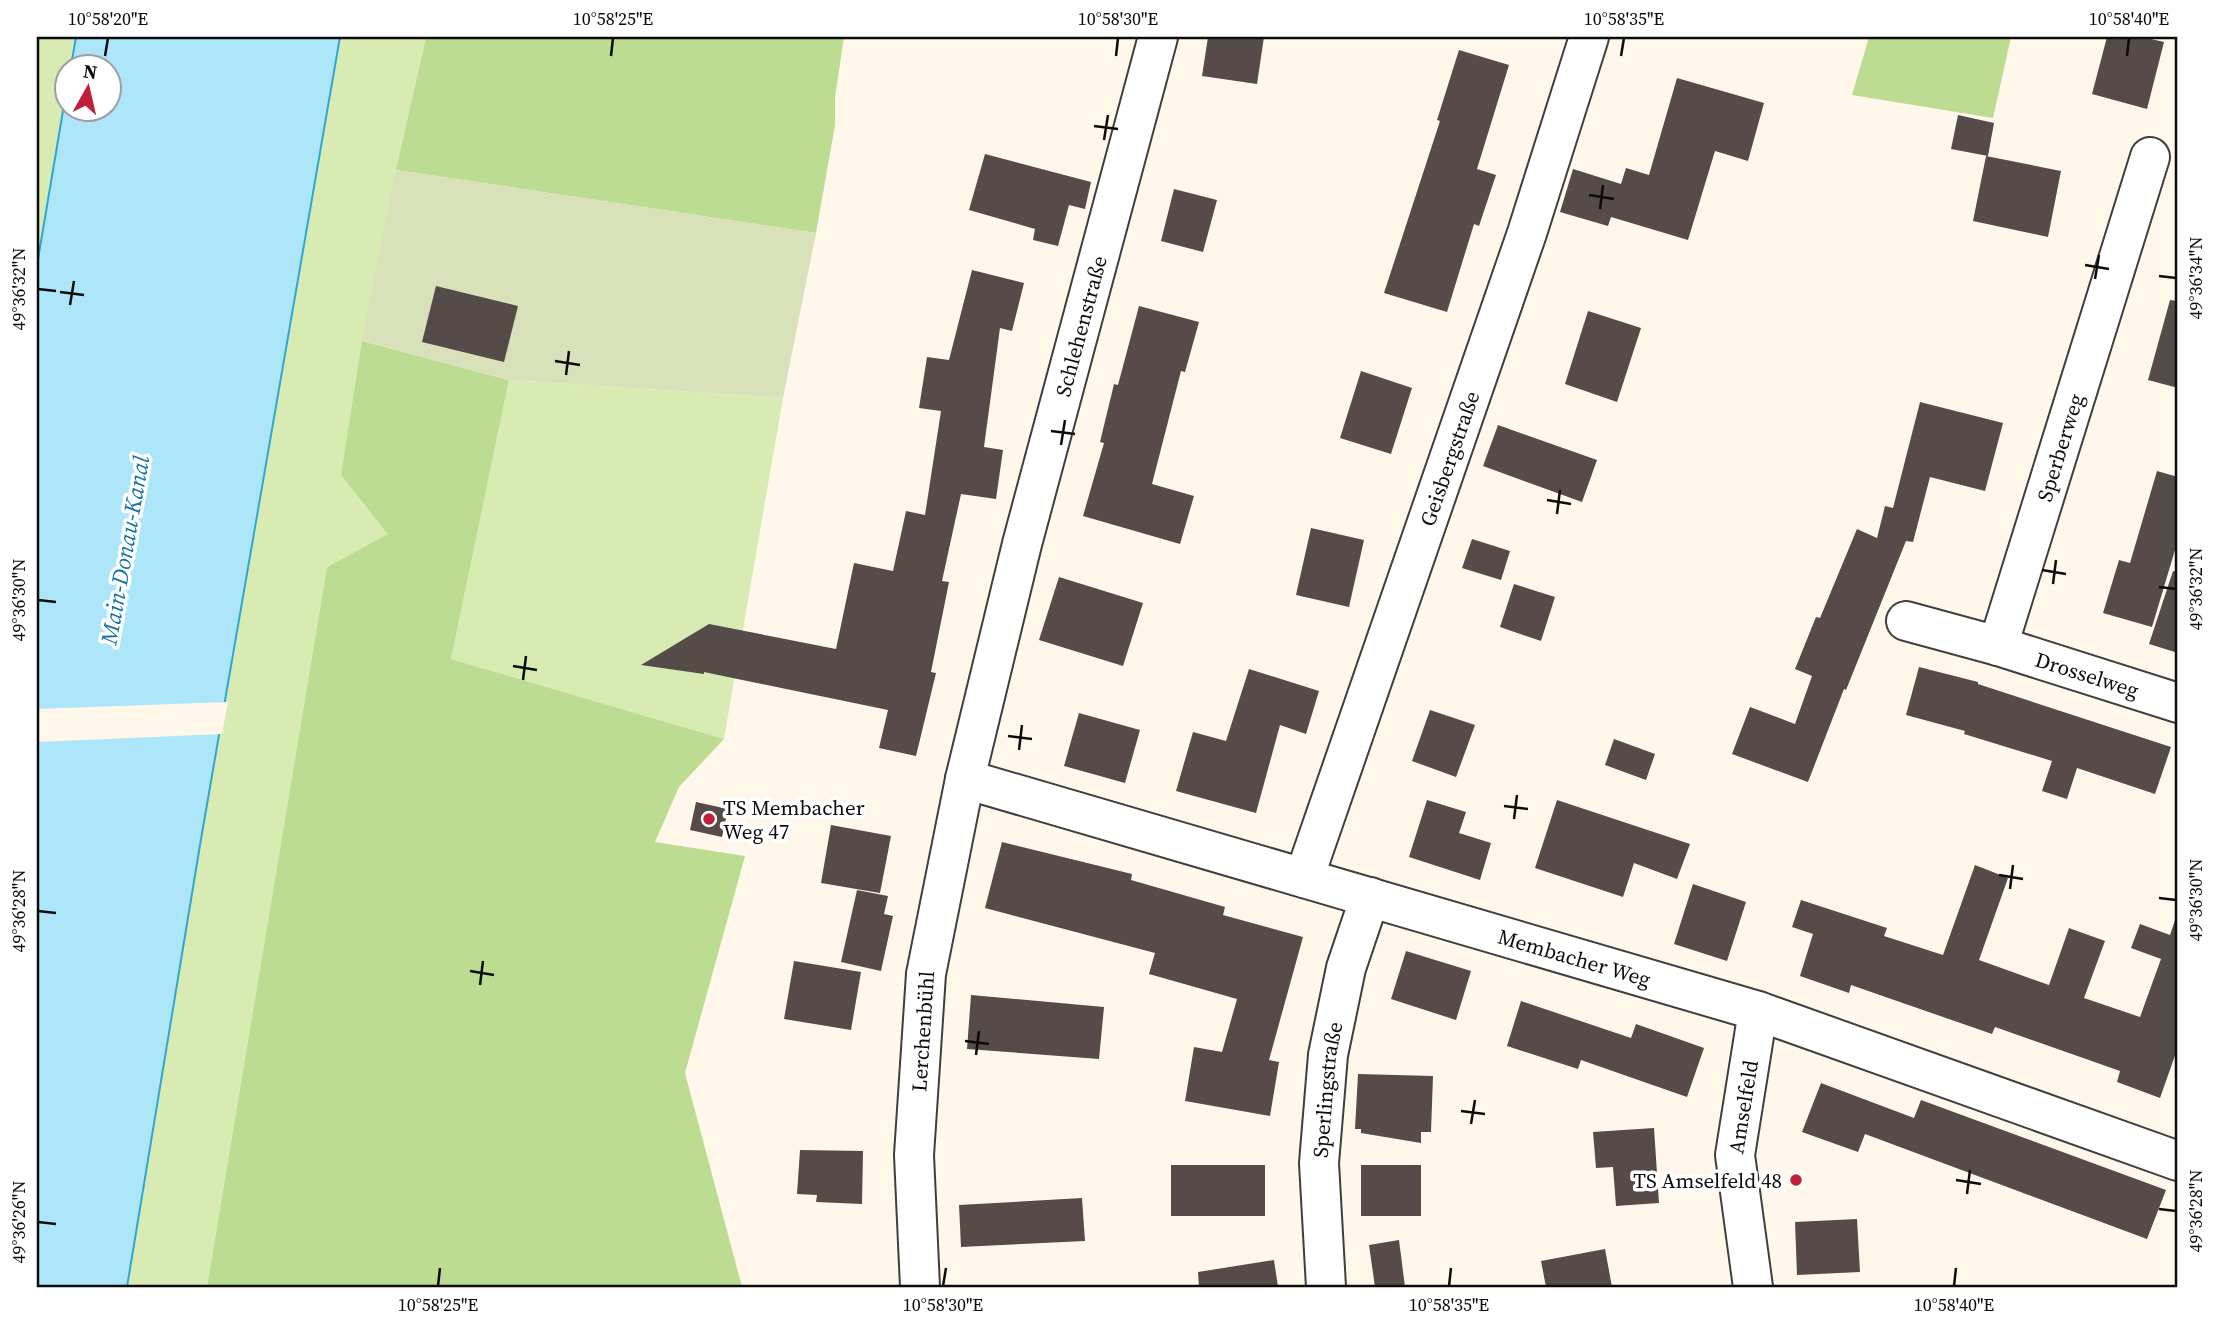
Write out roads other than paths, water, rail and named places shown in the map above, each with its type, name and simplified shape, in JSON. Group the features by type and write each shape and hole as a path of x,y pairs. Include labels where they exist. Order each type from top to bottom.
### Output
{"street":[{"name":"Schlehenstraße","path":"965,779 1022,544 1158,37"},
{"name":"Geisbergstraße","path":"1304,878 1527,233 1589,37"},
{"name":"Sperberweg","path":"1998,646 2150,157"},
{"path":"1906,621 1998,646"},
{"name":"Drosselweg","path":"1998,646 2178,703"},
{"name":"Membacher Weg","path":"965,779 1758,1011 2178,1161"},
{"name":"Lerchenbühl","path":"920,1287 914,1155 926,974 965,779"},
{"name":"Sperlingstraße","path":"1326,1287 1319,1163 1328,1055 1346,968 1370,897"},
{"name":"Amselfeld","path":"1753,1287 1735,1155 1758,1011"}],"water":[{"name":"Main-Donau-Kanal","path":"76,37 340,37 201,839 127,1287 37,1287 37,265 61,122 122,122 122,52 73,52"}],"place":[{"name":"TS Membacher Weg 47","path":"709,819"},
{"name":"TS Amselfeld 48","path":"1796,1180"}]}
